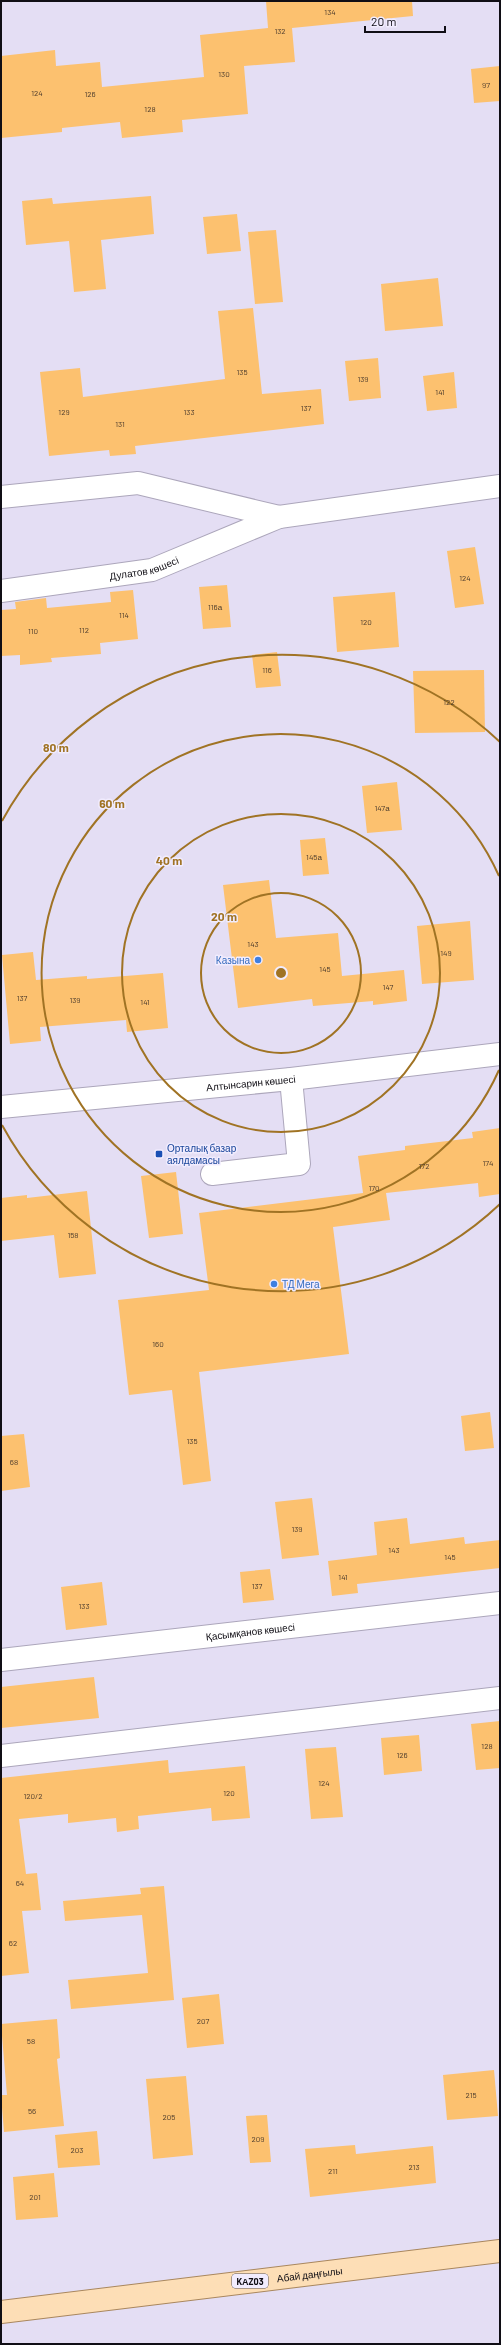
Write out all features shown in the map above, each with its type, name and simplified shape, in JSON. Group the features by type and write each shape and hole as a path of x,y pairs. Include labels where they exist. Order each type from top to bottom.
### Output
{"main road":[{"name":"Абай даңғылы","path":"1,2312 500,2251"}],"street":[{"name":"Дулатов көшесі","path":"1,497 138,483 279,517"},
{"name":"Дулатов көшесі","path":"1,592 152,570 279,517 500,486"},
{"name":"Алтынсарин көшесі","path":"1,1107 291,1079 500,1054"},
{"path":"212,1174 299,1164 291,1079"},
{"name":"Қасымқанов көшесі","path":"1,1660 500,1603"},
{"path":"1,1756 500,1698"}],"building":[{"path":"266,1 412,1 413,16 292,28 295,62 244,66 248,114 182,120 183,132 122,138 120,122 62,128 62,132 1,138 1,56 55,50 56,66 100,62 102,87 204,77 200,35 268,28"},
{"path":"500,66 500,101 474,103 471,69"},
{"path":"151,196 154,234 101,240 106,289 74,292 69,241 26,245 22,201 52,198 53,204"},
{"path":"237,214 241,251 207,254 203,217"},
{"path":"276,230 283,302 255,304 248,232"},
{"path":"438,278 443,326 385,331 381,284"},
{"path":"253,308 262,394 321,389 324,424 135,446 136,454 110,456 109,450 49,456 40,372 80,368 83,397 225,379 218,311"},
{"path":"378,358 381,398 349,401 345,361"},
{"path":"454,372 457,408 427,411 423,376"},
{"path":"475,547 484,604 455,608 447,551"},
{"path":"227,585 231,627 203,629 199,587"},
{"path":"133,590 138,639 100,643 101,654 51,658 52,662 20,665 20,655 1,656 1,610 16,609 15,602 46,598 47,608 111,602 110,592"},
{"path":"395,592 399,647 337,652 333,597"},
{"path":"277,652 281,686 256,688 252,655"},
{"path":"484,670 485,732 415,733 413,671"},
{"path":"397,782 402,830 367,833 362,786"},
{"path":"325,838 329,874 303,876 300,840"},
{"path":"269,880 276,938 338,933 342,976 404,970 407,1001 373,1005 373,1001 313,1006 312,999 238,1008 223,885"},
{"path":"470,921 474,980 422,984 417,926"},
{"path":"33,952 36,980 87,976 87,979 163,973 168,1028 127,1032 126,1020 40,1027 41,1041 10,1044 2,955"},
{"path":"500,1128 500,1194 479,1197 478,1183 386,1193 390,1220 333,1227 349,1354 199,1372 211,1481 183,1485 172,1390 129,1395 118,1300 209,1290 199,1213 363,1193 358,1156 405,1150 405,1146 473,1138 472,1132"},
{"path":"176,1172 183,1234 149,1238 141,1176"},
{"path":"87,1191 96,1274 59,1278 54,1235 1,1241 1,1198 27,1195 27,1198"},
{"path":"490,1412 494,1448 465,1451 461,1416"},
{"path":"24,1434 30,1487 1,1491 1,1436"},
{"path":"312,1498 319,1555 282,1559 275,1502"},
{"path":"407,1518 410,1544 464,1537 465,1544 500,1540 500,1568 357,1584 358,1593 332,1596 328,1561 377,1555 374,1522"},
{"path":"270,1569 274,1600 243,1603 240,1572"},
{"path":"102,1582 107,1625 66,1630 61,1587"},
{"path":"94,1677 99,1718 1,1728 1,1687"},
{"path":"500,1721 500,1768 476,1770 471,1724"},
{"path":"419,1735 422,1771 384,1775 381,1738"},
{"path":"336,1747 343,1817 311,1819 305,1749"},
{"path":"168,1760 169,1773 245,1766 250,1818 212,1821 211,1808 138,1816 139,1829 117,1832 116,1818 68,1823 68,1814 19,1819 26,1874 37,1873 41,1910 22,1911 29,1973 1,1976 1,1778"},
{"path":"164,1886 174,2000 71,2009 68,1980 148,1973 142,1915 65,1921 63,1901 141,1894 140,1888"},
{"path":"219,1994 224,2044 187,2048 182,1998"},
{"path":"57,2019 60,2058 57,2059 64,2126 4,2132 1,2095 7,2095 1,2024"},
{"path":"494,2070 498,2116 447,2120 443,2075"},
{"path":"186,2076 193,2155 153,2159 146,2079"},
{"path":"267,2115 271,2162 250,2163 246,2116"},
{"path":"97,2131 100,2165 58,2168 55,2135"},
{"path":"355,2145 356,2154 433,2146 436,2183 310,2197 305,2149"},
{"path":"54,2173 58,2217 16,2220 13,2177"}],"place":[{"name":"Казына","path":"258,960"},
{"name":"Орталық базар аялдамасы","path":"159,1154"},
{"name":"ТД Мега","path":"274,1284"}]}
